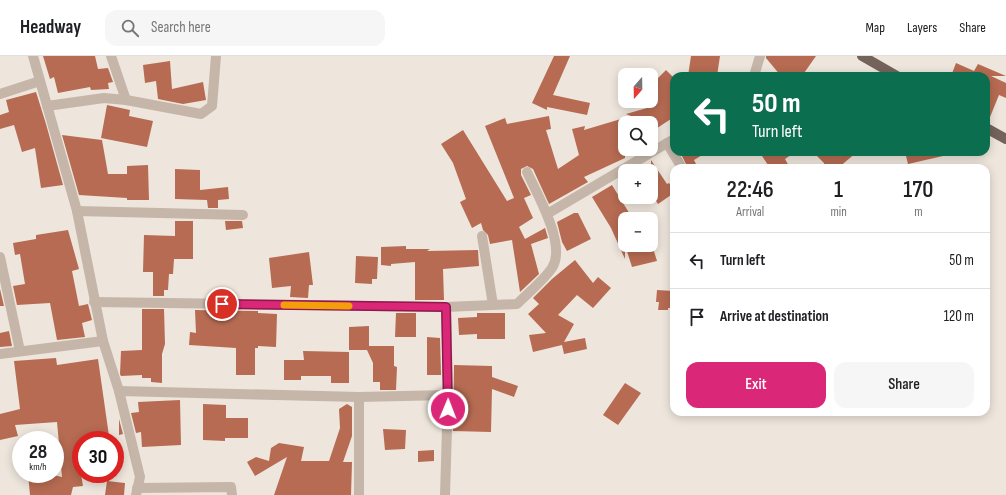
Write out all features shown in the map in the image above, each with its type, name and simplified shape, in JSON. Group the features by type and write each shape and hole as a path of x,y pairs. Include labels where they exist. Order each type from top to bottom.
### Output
{"main road":[{"path":"862,56 889,72"},
{"path":"990,130 1006,139"}],"street":[{"path":"33,56 77,211 103,341 119,391 140,477 136,491 231,487 232,495"},
{"path":"111,56 126,100"},
{"path":"47,106 104,98 126,100 202,114 212,106 216,56"},
{"path":"755,72 760,56"},
{"path":"0,94 40,80"},
{"path":"547,214 670,141"},
{"path":"94,302 446,307 517,304 552,268 556,256 556,244 547,214 527,172"},
{"path":"77,211 243,215"},
{"path":"482,236 493,306"},
{"path":"0,257 20,351"},
{"path":"445,495 448,395 446,307"},
{"path":"0,354 103,341"},
{"path":"119,391 360,397 448,395"},
{"path":"359,495 360,397"}],"building":[{"path":"43,56 95,56 98,69 108,68 113,82 108,83 109,89 91,90 90,87 58,93 54,77 50,79"},
{"path":"554,56 570,56 553,95 590,103 587,115 547,107 547,110 532,103"},
{"path":"691,56 720,56 718,72 689,72"},
{"path":"766,56 816,56 805,72 778,72"},
{"path":"170,61 172,89 203,82 206,100 183,104 158,99 156,81 145,83 143,65"},
{"path":"956,63 974,71 978,64 1006,76 991,76 1006,83 1006,98 999,95 990,117 990,72 953,72"},
{"path":"666,70 670,74 670,120 658,127 658,116 631,116 626,114 647,108 658,108 658,78"},
{"path":"36,92 63,185 41,188 35,148 22,152 14,125 0,129 0,115 9,112 6,100"},
{"path":"107,105 130,110 129,116 153,121 147,147 101,138"},
{"path":"549,116 551,129 546,130 558,169 579,155 572,129 585,126 584,130 618,120 618,156 625,156 625,158 584,177 588,182 549,204 533,169 527,166 521,169 521,175 531,195 524,198 533,218 519,227 525,239 545,228 548,238 531,244 539,274 520,292 512,240 490,244 488,235 483,230 481,223 472,228 460,202 466,199 453,163 441,144 463,130 507,201 514,198 485,126 505,118 507,124"},
{"path":"62,135 102,140 108,174 127,174 127,166 148,165 149,200 127,200 127,198 79,195"},
{"path":"682,156 700,156 694,160 696,164 686,164"},
{"path":"762,156 789,156 785,159 788,164 767,164"},
{"path":"817,156 852,156 843,164 824,163"},
{"path":"906,156 943,156 908,164"},
{"path":"175,169 200,170 200,190 228,187 229,199 218,200 218,208 208,208 207,200 175,199"},
{"path":"658,170 667,184 669,183 670,184 670,196 658,204"},
{"path":"612,185 618,195 618,204 624,204 629,212 618,212 618,244 611,228 592,197"},
{"path":"574,213 578,213 591,239 567,251 562,242 557,222"},
{"path":"175,221 193,221 193,259 174,259 173,274 169,274 168,290 164,290 164,296 153,296 153,272 143,272 144,235 175,236"},
{"path":"225,221 242,221 243,228 226,230"},
{"path":"68,230 79,269 72,271 79,306 88,304 92,320 82,323 85,337 57,340 50,303 17,305 13,286 25,284 20,254 15,255 13,243 36,239 36,235"},
{"path":"406,246 406,249 430,249 427,251 478,250 479,266 443,269 444,300 415,300 415,262 391,264 391,266 381,265 381,247"},
{"path":"309,252 313,285 309,285 308,298 290,297 291,286 272,288 269,258"},
{"path":"622,252 625,252 625,259"},
{"path":"627,252 654,252 657,261 632,267"},
{"path":"356,256 378,257 377,279 372,279 372,284 355,283"},
{"path":"575,260 593,283 598,277 611,288 593,308 577,295 558,315 574,324 564,342 585,338 587,349 564,354 562,345 533,352 529,335 546,333 528,314 539,304 533,298 552,279"},
{"path":"0,289 4,306 0,306"},
{"path":"657,290 670,291 670,308 668,308 668,310 658,310 659,302 656,302"},
{"path":"142,309 164,309 165,344 162,354 162,383 151,382 151,378 142,378 142,375 121,376 120,374 121,351 142,350"},
{"path":"195,310 258,311 258,313 277,314 276,347 258,346 258,348 255,348 255,375 236,375 236,348 189,345 190,332 196,333"},
{"path":"396,313 416,313 416,337 395,337"},
{"path":"477,313 505,313 505,339 477,339 477,334 459,335 458,318 477,317"},
{"path":"369,326 369,346 394,346 394,366 397,367 396,390 380,390 380,382 373,382 373,363 367,350 349,350 349,327"},
{"path":"9,331 12,346 0,347 0,333"},
{"path":"427,337 440,338 441,375 427,375"},
{"path":"303,351 349,352 349,383 331,383 331,376 301,376 301,380 284,380 284,360 304,360"},
{"path":"56,358 57,365 98,359 108,431 72,431 72,483 82,483 83,486 73,487 71,495 30,495 29,483 64,483 64,431 58,431 57,422 15,425 17,431 12,431 12,437 0,440 0,414 20,409 14,361"},
{"path":"454,365 492,366 492,377 518,386 514,397 492,389 491,432 453,431"},
{"path":"625,383 641,393 618,425 603,415"},
{"path":"180,400 181,445 142,447 141,432 136,433 131,413 139,412 138,402"},
{"path":"203,404 226,405 226,418 248,418 248,438 225,438 225,441 203,440"},
{"path":"347,404 352,407 352,436 343,462 352,462 351,495 274,495 287,457 255,476 247,462 256,457 269,461 271,448 279,443 304,447 301,461 329,461 340,428 339,409"},
{"path":"119,419 122,431 119,431"},
{"path":"383,429 406,430 405,449 385,450"},
{"path":"434,450 434,461 418,462 418,451"},
{"path":"107,483 125,483 124,495 105,495"}],"slow traffic":[{"path":"284,305 349,306"}],"route":[{"path":"222,304 446,307 448,409"}]}
